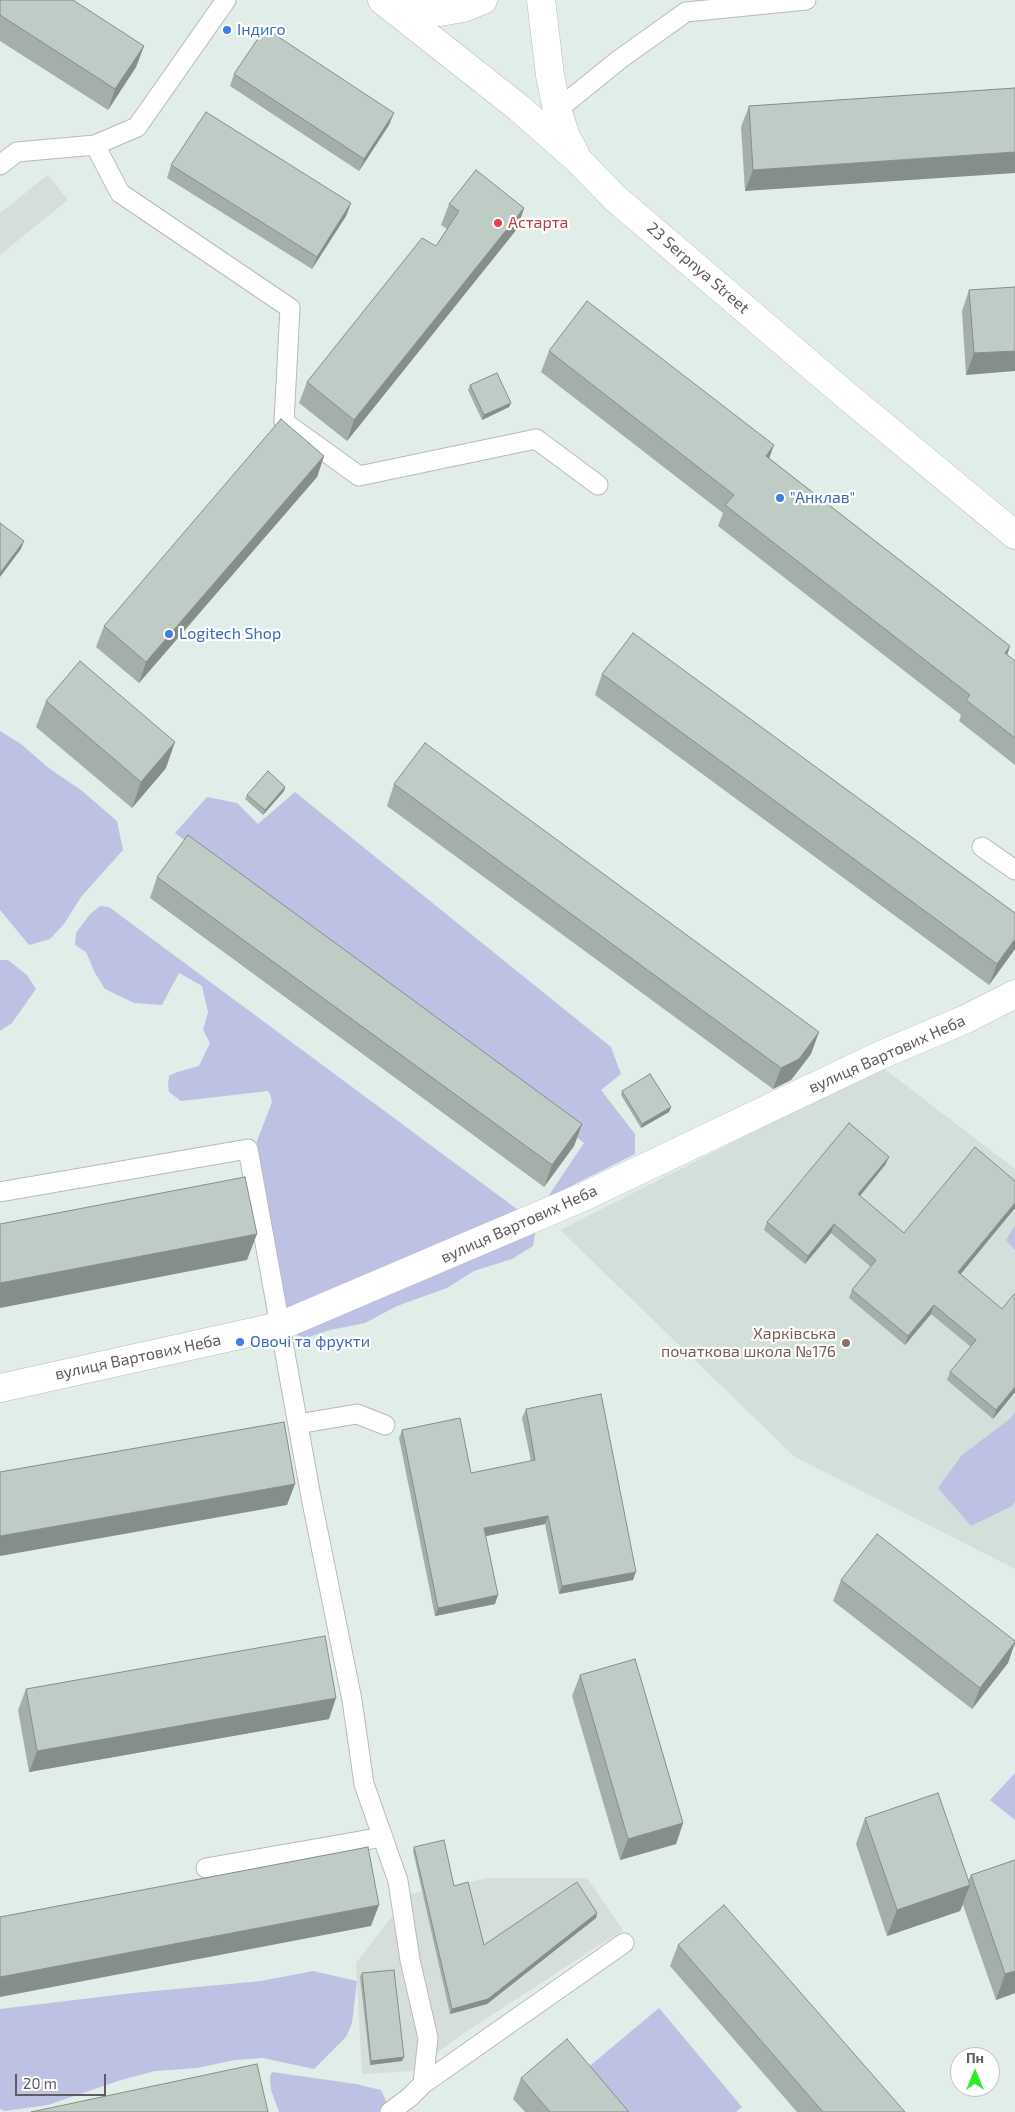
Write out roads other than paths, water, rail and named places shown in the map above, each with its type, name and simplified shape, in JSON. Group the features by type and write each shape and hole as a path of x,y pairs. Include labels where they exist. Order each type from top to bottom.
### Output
{"street":[{"path":"384,0 418,11 440,12 463,8 483,0"},
{"name":"23 Serpnya Street","path":"384,0 477,74 579,161 615,198 833,384 1015,535"},
{"path":"541,0 550,75 557,110 567,139 579,161"},
{"name":"вулиця Вартових Неба","path":"0,1388 280,1326 583,1197 881,1054 966,1019 1015,994"}],"lane":[{"path":"0,165 17,152 96,145 137,127 226,0"},
{"path":"557,110 620,59 686,12 806,0"},
{"path":"96,145 120,194 290,308 284,422 359,476 536,439 598,485"},
{"path":"982,847 1015,870"},
{"path":"0,1192 248,1149 298,1424 352,1700 364,1784 398,1881 410,1960 428,2038 423,2084"},
{"path":"298,1424 356,1414 385,1425"},
{"path":"206,1868 383,1837"},
{"path":"390,2112 410,2097 423,2084 624,1944"}],"place":[{"name":"Індиго","path":"227,30"},
{"name":"Астарта","path":"498,223"},
{"name":"\"Анклав\"","path":"780,498"},
{"name":"Logitech Shop","path":"169,634"},
{"name":"Овочі та фрукти","path":"240,1342"},
{"name":"Харківська початкова школа №176","path":"846,1343"}]}
